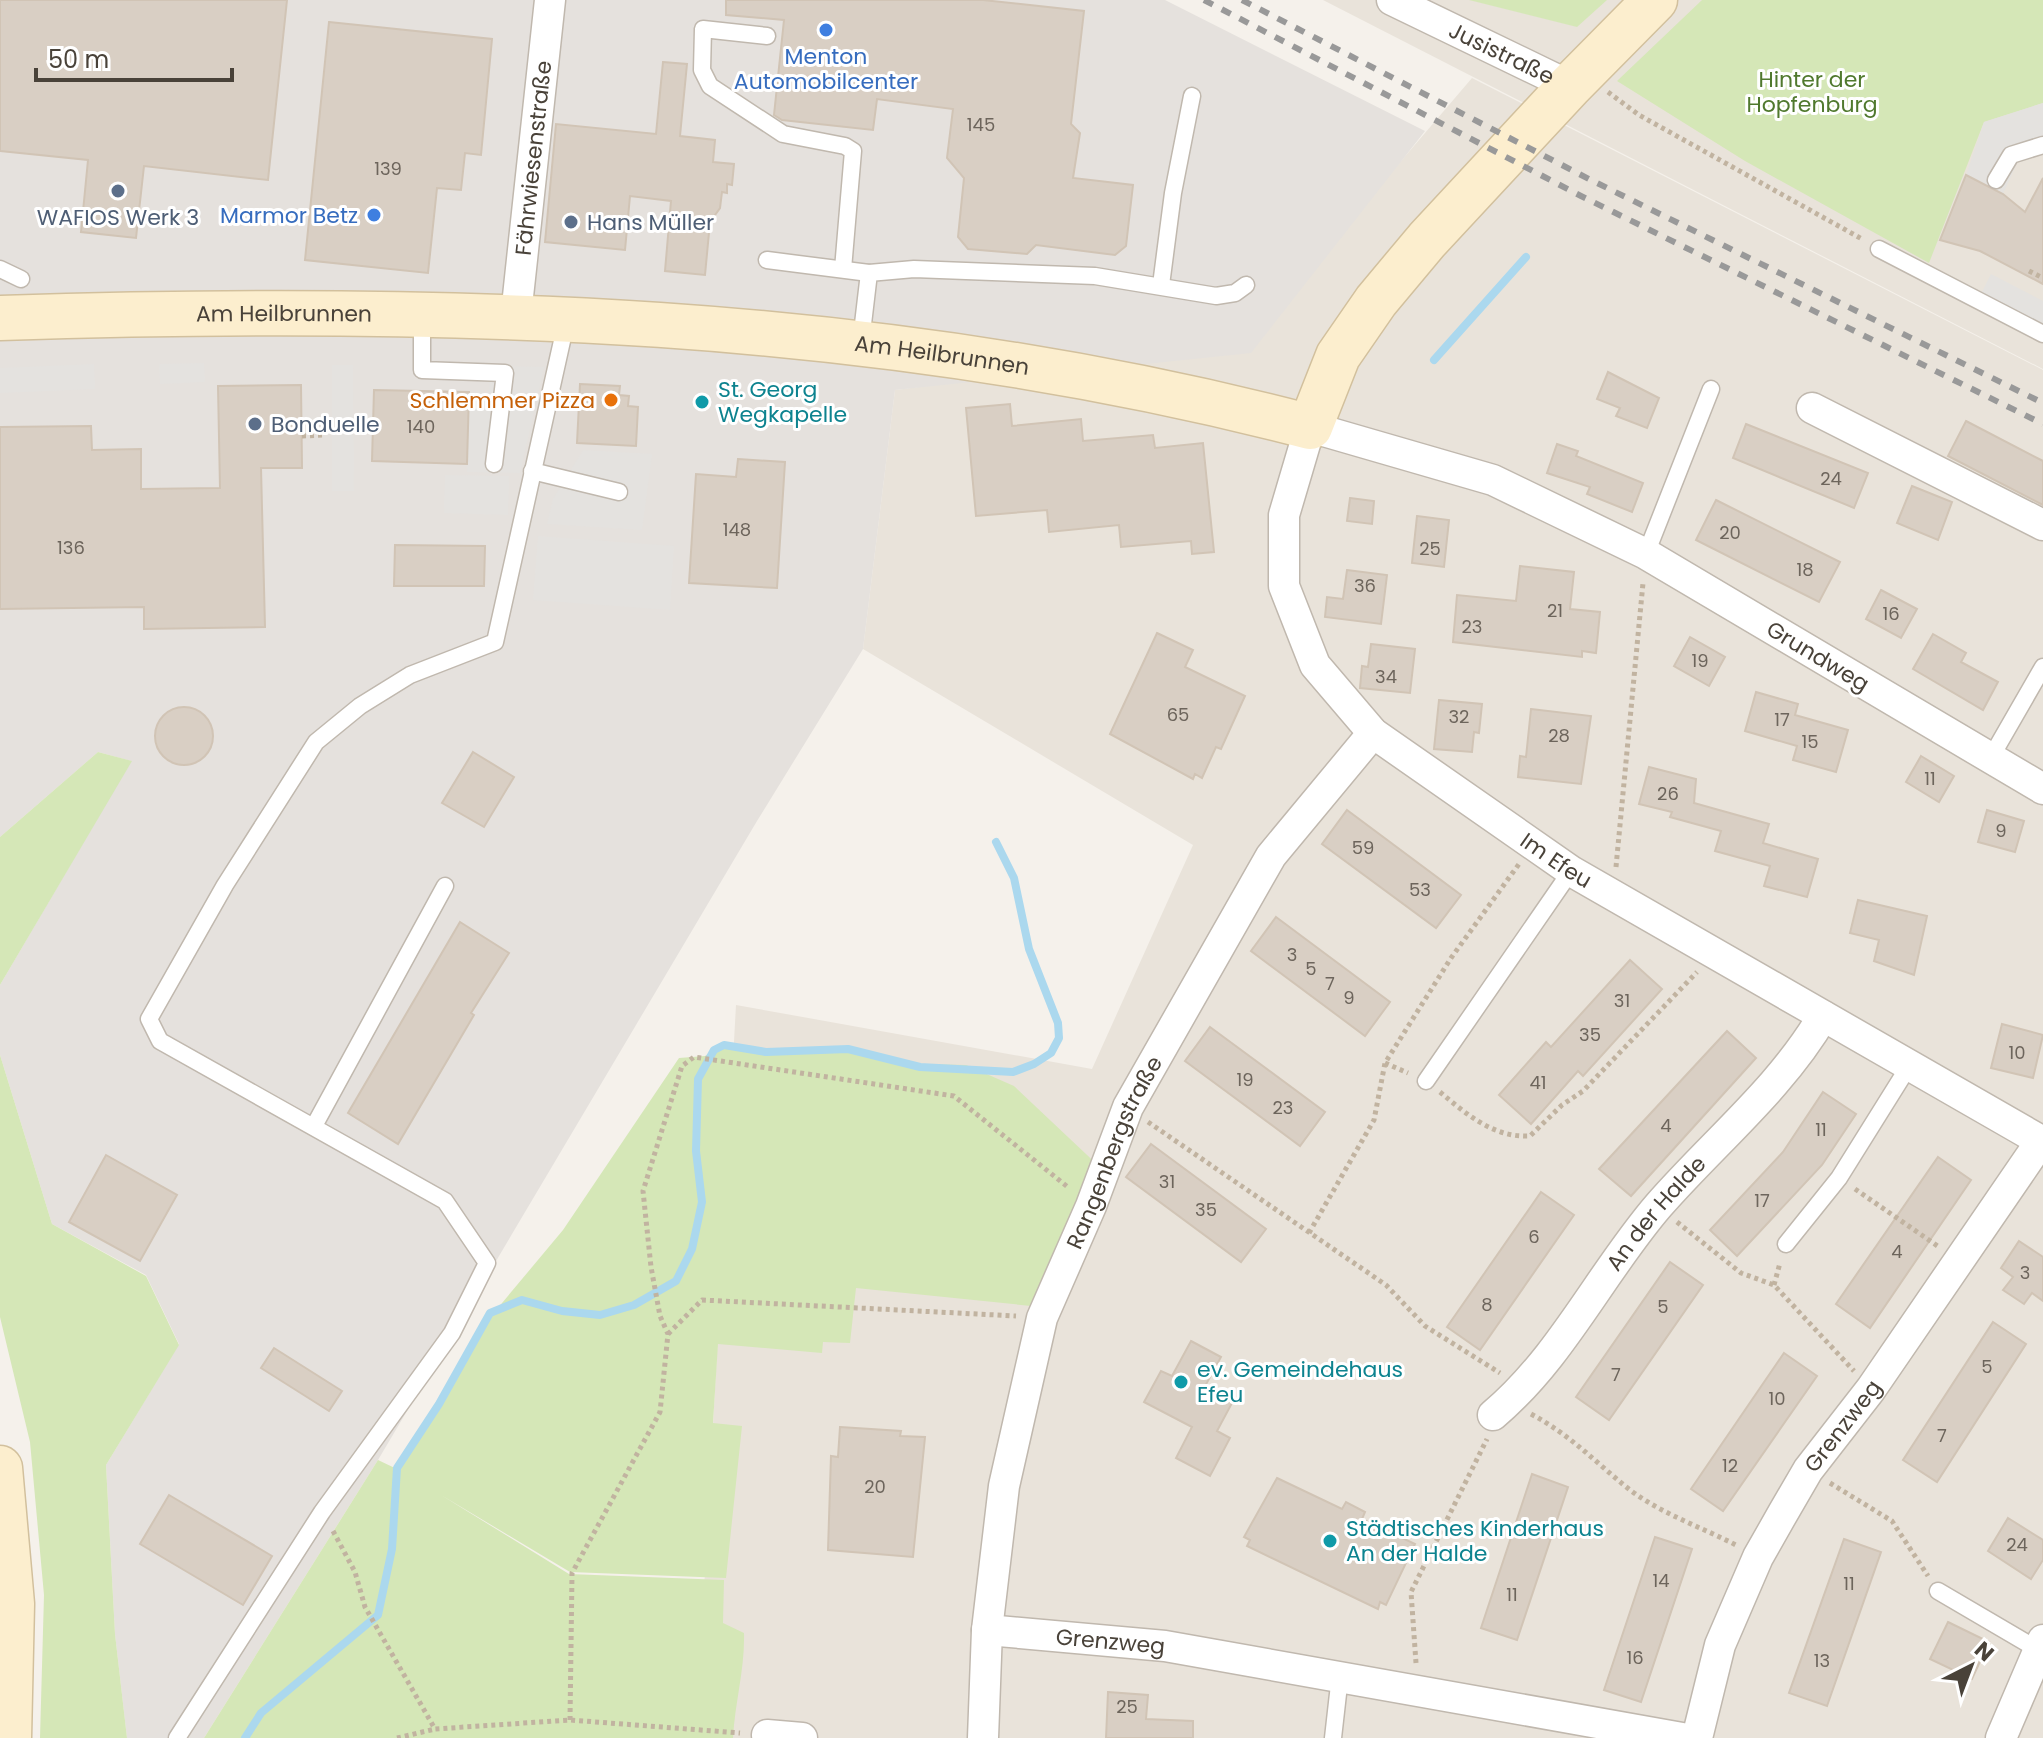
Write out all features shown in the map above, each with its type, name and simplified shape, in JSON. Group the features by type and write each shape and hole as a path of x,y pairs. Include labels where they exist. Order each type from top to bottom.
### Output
{"street":[{"name":"Fährwiesenstraße","path":"516,315 550,0"},
{"name":"Jusistraße","path":"1392,0 1570,86"},
{"path":"1310,427 1338,356 1376,301 1427,240 1655,0"},
{"name":"Am Heilbrunnen","path":"0,318 214,311 567,317 860,343 1057,371 1229,405 1310,427"},
{"path":"1812,408 2043,525"},
{"name":"Grundweg","path":"1310,427 1493,480 1646,554 2043,789"},
{"name":"Im Efeu","path":"1310,427 1284,515 1284,586 1315,665 1373,733 1531,847 2042,1142"},
{"name":"Rangenbergstraße","path":"987,1630 1004,1486 1042,1318 1091,1206 1128,1107 1271,856 1373,733"},
{"name":"An der Halde","path":"1509,1402 1658,1207 1803,1050 1823,1016"},
{"name":"Grenzweg","path":"1697,1738 1720,1645 1758,1557 1808,1470 1871,1389 2042,1142"},
{"path":"0,1468 12,1604 9,1738"},
{"path":"983,1738 987,1630"},
{"name":"Grenzweg","path":"987,1630 1165,1646 1682,1738"},
{"path":"2001,1738 2040,1645"},
{"path":"767,1735 802,1738"}],"lane":[{"path":"767,36 703,29 702,70 710,86 783,134 845,146 853,151 843,269"},
{"path":"1161,285 1173,193 1192,96"},
{"path":"1996,180 2011,155 2043,145"},
{"path":"1879,249 2043,334"},
{"path":"767,260 869,273 914,269 1095,276 1216,296 1235,293 1246,285"},
{"path":"0,269 21,279"},
{"path":"860,343 869,273"},
{"path":"422,314 422,370 505,373 494,464"},
{"path":"177,1738 322,1512 452,1333 487,1263 445,1201 160,1041 149,1019 225,885 316,742 360,706 410,675 495,642 567,317"},
{"path":"1646,554 1711,389"},
{"path":"532,471 619,492"},
{"path":"1990,759 2043,667"},
{"path":"1426,1081 1571,871"},
{"path":"314,1126 445,886"},
{"path":"1786,1244 1839,1178 1909,1066"},
{"path":"1938,1591 2040,1645"},
{"path":"1333,1738 1340,1676"}],"path":[{"path":"1570,86 1595,83 1639,115 1879,249"},
{"path":"2029,271 2043,278"},
{"path":"302,436 324,435"},
{"path":"1614,896 1646,554"},
{"path":"1309,1233 1374,1120 1385,1063 1451,958 1531,847"},
{"path":"1426,1081 1471,1119 1512,1137 1530,1136 1583,1091 1713,953"},
{"path":"570,1720 572,1573 660,1412 668,1334 660,1316 651,1267 643,1191 682,1066 694,1057 731,1061 954,1096 1091,1206"},
{"path":"1128,1107 1386,1285 1425,1326 1509,1402 1581,1445 1630,1490 1656,1507 1758,1557"},
{"path":"1839,1178 1960,1261"},
{"path":"1658,1207 1741,1273 1774,1285 1871,1389"},
{"path":"668,1334 702,1300 1042,1318"},
{"path":"1418,1689 1411,1592 1509,1402"},
{"path":"1808,1470 1892,1521 1938,1591"},
{"path":"322,1512 355,1572 365,1607 435,1729"},
{"path":"397,1738 435,1729 570,1720 767,1735"}],"shaded area":[{"path":"0,0 1165,0 1425,131 1251,353 895,390 863,649 757,821 378,1460 204,1738 127,1738 115,1634 106,1465 179,1344 146,1275 52,1224 0,1055 0,985 131,761 98,752 0,837"},
{"path":"1323,0 2043,0 2043,369"},
{"path":"1472,78 2043,370 2043,1738 732,1738 699,1681 736,1005 1092,1069 1193,845 863,649 895,390 1243,346"},
{"path":"2043,103 2043,154 2018,161 2003,194 1966,175 1984,122"},
{"path":"1991,274 2043,301 2043,326 1981,294"},
{"path":"204,363 205,382 160,384 159,364"},
{"path":"94,364 95,389 0,393 0,368"},
{"path":"332,365 353,365 354,491 332,491"},
{"path":"491,366 544,367 520,473 467,472 469,392 489,393"},
{"path":"583,450 652,454 642,530 547,524 553,499"},
{"path":"445,475 509,476 508,515 444,513"},
{"path":"538,536 674,546 670,610 533,600"}],"green space":[{"path":"1469,0 1607,0 1577,27"},
{"name":"Hinter der Hopfenburg","path":"1702,0 2043,0 2043,103 1984,122 1929,263 1745,161 1617,81"},
{"path":"98,752 132,761 0,985 0,837"},
{"path":"724,1043 766,1049 849,1046 922,1064 966,1065 1014,1086 1104,1171 1051,1308 856,1288 850,1343 823,1342 822,1353 718,1344 713,1423 742,1426 726,1578 570,1572 441,1495 569,1574 724,1580 723,1623 744,1633 733,1738 204,1738 378,1460 399,1470 441,1407 492,1315 563,1230 679,1058 705,1056"},
{"path":"0,1055 52,1224 146,1276 179,1345 106,1465 115,1634 127,1738 40,1738 44,1595 30,1442 0,1317"}],"building":[{"path":"0,0 287,0 268,180 144,166 136,238 81,232 88,160 0,151"},
{"path":"726,0 983,0 1084,11 1071,124 1080,133 1073,178 1133,185 1126,246 1115,255 1036,245 1027,254 968,249 958,237 964,178 947,158 953,109 877,99 873,130 782,120 774,115 784,20 726,15"},
{"path":"329,22 492,39 481,155 465,153 461,190 437,188 428,273 305,260"},
{"path":"663,62 687,64 680,136 715,140 713,162 734,164 732,185 727,184 727,193 722,192 720,208 710,222 705,275 665,271 671,201 630,196 625,250 545,242 556,124 656,134"},
{"path":"1966,175 2003,194 2025,212 2043,178 2043,284 1980,251 1940,240"},
{"path":"1608,372 1659,398 1647,428 1616,416 1620,408 1597,399"},
{"path":"580,384 620,386 619,395 629,396 628,406 638,407 636,446 577,443"},
{"path":"301,385 302,468 261,468 265,627 144,629 144,607 0,609 0,427 91,426 92,450 141,449 141,489 220,488 218,386"},
{"path":"374,390 469,392 467,464 372,461"},
{"path":"1010,404 1012,426 1081,419 1083,441 1153,435 1155,448 1203,443 1214,552 1192,554 1191,541 1121,547 1119,525 1049,532 1047,510 976,516 966,408"},
{"path":"1966,421 2043,461 2043,505 1948,456"},
{"path":"1746,424 1868,473 1854,508 1733,458"},
{"path":"1557,444 1578,451 1576,456 1643,483 1632,512 1587,494 1590,487 1547,473"},
{"path":"738,459 785,462 777,588 689,583 696,474 736,477"},
{"path":"1912,486 1952,502 1938,540 1897,523"},
{"path":"1350,498 1374,501 1372,524 1347,521"},
{"path":"1716,500 1840,562 1819,602 1696,540"},
{"path":"1417,516 1449,520 1444,567 1412,563"},
{"path":"395,545 485,546 484,586 394,586"},
{"path":"1520,566 1574,572 1570,609 1600,612 1596,653 1582,651 1582,657 1453,642 1457,595 1516,601"},
{"path":"1347,570 1387,575 1381,624 1325,617 1327,597 1343,599"},
{"path":"1881,590 1917,609 1901,638 1866,619"},
{"path":"1157,633 1193,650 1185,667 1245,696 1221,749 1216,747 1202,778 1195,774 1193,779 1110,734"},
{"path":"1933,634 1966,653 1961,662 1998,682 1983,710 1913,669"},
{"path":"1690,637 1725,657 1709,686 1674,666"},
{"path":"1371,644 1415,649 1410,693 1360,688 1362,666 1368,667"},
{"path":"1756,692 1798,704 1795,715 1848,730 1836,772 1793,760 1797,746 1745,731"},
{"path":"1439,700 1482,704 1479,733 1474,732 1472,752 1434,749"},
{"path":"184,707 205,715 213,736 205,757 184,765 163,757 155,736 163,715"},
{"path":"1531,709 1591,716 1581,784 1518,777 1520,756 1526,757"},
{"path":"473,752 514,777 484,827 442,803"},
{"path":"1921,756 1954,776 1939,802 1906,782"},
{"path":"1649,767 1696,779 1694,803 1769,824 1763,843 1818,859 1807,897 1764,886 1770,866 1715,851 1721,831 1670,817 1672,812 1639,804"},
{"path":"1347,810 1461,895 1436,928 1322,844"},
{"path":"1987,810 2024,821 2015,852 1978,842"},
{"path":"1858,900 1927,916 1914,975 1874,961 1879,940 1850,933"},
{"path":"1276,917 1390,1002 1365,1036 1251,951"},
{"path":"460,922 509,953 471,1013 474,1015 398,1144 348,1113"},
{"path":"1630,960 1662,989 1583,1076 1578,1071 1531,1124 1499,1095 1546,1042 1551,1047"},
{"path":"2002,1024 2043,1035 2033,1078 1991,1068"},
{"path":"1210,1027 1325,1112 1300,1146 1185,1061"},
{"path":"1727,1031 1756,1058 1631,1196 1599,1169"},
{"path":"1823,1092 1856,1114 1822,1165 1737,1256 1710,1230 1783,1152"},
{"path":"1151,1144 1266,1229 1241,1262 1126,1177"},
{"path":"106,1155 177,1195 140,1261 69,1222"},
{"path":"1938,1157 1971,1180 1870,1328 1836,1304"},
{"path":"1541,1192 1574,1215 1480,1350 1447,1327"},
{"path":"2019,1241 2043,1257 2043,1301 2032,1293 2024,1304 2003,1290 2013,1277 2001,1268"},
{"path":"1670,1262 1703,1285 1609,1420 1576,1397"},
{"path":"1993,1322 2026,1344 1937,1482 1903,1460"},
{"name":"ev. Gemeindehaus Efeu","path":"1191,1341 1221,1357 1204,1388 1232,1403 1217,1431 1230,1438 1210,1476 1176,1458 1192,1427 1144,1402 1161,1371 1172,1376"},
{"path":"274,1348 342,1391 329,1411 261,1368"},
{"path":"1784,1353 1817,1376 1723,1511 1691,1489"},
{"path":"840,1427 901,1431 900,1436 925,1437 913,1557 828,1550 831,1456 838,1457"},
{"path":"1532,1474 1568,1487 1517,1640 1481,1628"},
{"name":"Städtisches Kinderhaus An der Halde","path":"1277,1478 1342,1509 1346,1502 1365,1512 1362,1519 1415,1544 1386,1605 1380,1602 1378,1609 1247,1546 1250,1540 1244,1537"},
{"path":"169,1495 272,1556 243,1605 140,1544"},
{"path":"2008,1518 2043,1540 2043,1560 2031,1579 1988,1551"},
{"path":"1655,1537 1692,1549 1641,1702 1604,1690"},
{"path":"1844,1539 1881,1552 1827,1706 1789,1693"},
{"path":"1948,1622 1989,1642 1972,1679 1930,1659"},
{"path":"1108,1692 1148,1695 1146,1719 1193,1721 1193,1738 1106,1738"}],"waterway":[{"path":"1434,360 1526,257"},
{"path":"245,1738 261,1713 378,1615 392,1549 397,1468 439,1404 490,1313 522,1300 562,1311 600,1315 634,1305 676,1281 692,1249 702,1202 696,1151 698,1079 714,1050 724,1045 766,1052 848,1049 920,1067 1013,1072 1051,1053 1059,1038 1058,1023 1029,949 1014,878 996,842"}],"railway":[{"path":"1204,0 1581,196 2043,424"},
{"path":"1242,0 1589,179 2043,403"}],"place":[{"name":"Menton Automobilcenter","path":"826,30"},
{"name":"WAFIOS Werk 3","path":"118,191"},
{"name":"Marmor Betz","path":"374,215"},
{"name":"Hans Müller","path":"571,222"},
{"name":"Schlemmer Pizza","path":"611,400"},
{"name":"St. Georg Wegkapelle","path":"702,402"},
{"name":"Bonduelle","path":"255,424"},
{"name":"ev. Gemeindehaus Efeu","path":"1181,1382"},
{"name":"Städtisches Kinderhaus An der Halde","path":"1330,1541"}]}
